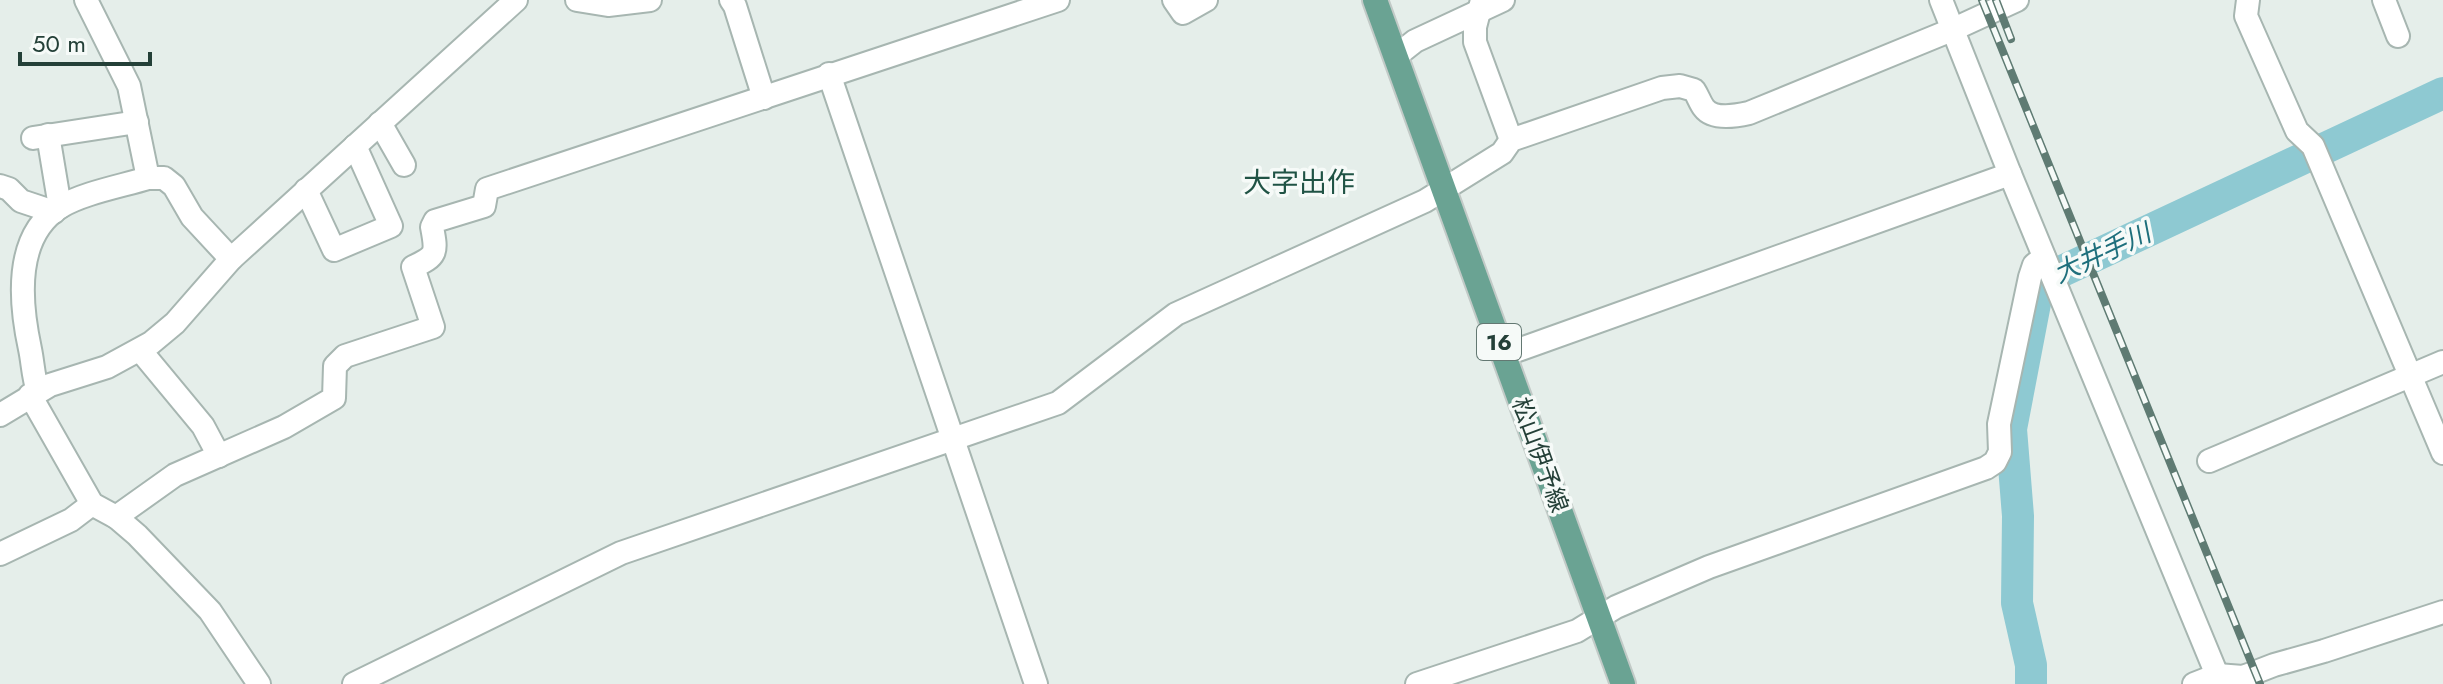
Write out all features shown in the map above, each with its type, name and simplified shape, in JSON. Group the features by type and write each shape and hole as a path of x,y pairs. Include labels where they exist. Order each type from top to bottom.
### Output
{"main road":[{"name":"松山伊予線","path":"1375,0 1623,684"}],"street":[{"path":"86,0 129,86 148,178"},
{"path":"0,415 34,393 107,367 140,350 175,323 231,259 516,0"},
{"path":"577,0 608,5 650,0"},
{"path":"116,517 175,475 284,427 334,398 335,366 345,356 433,327 413,267 433,256 436,248 432,227 435,221 484,206 487,189 1058,0"},
{"path":"1174,0 1183,13 1206,0"},
{"path":"1396,56 1415,41 1482,5 1503,0"},
{"path":"1941,0 2217,675"},
{"path":"354,684 621,553 1058,403 1176,314 1425,201 1502,153 1511,140 1662,88 1680,86 1694,90 1713,114 1749,113 2017,0"},
{"path":"2248,0 2246,16 2297,131 2313,146 2443,453"},
{"path":"2384,0 2398,36"},
{"path":"738,2 764,98"},
{"path":"1482,5 1475,27 1475,42 1511,140"},
{"path":"829,74 1036,684"},
{"path":"57,210 41,137 137,122"},
{"path":"380,123 404,165"},
{"path":"306,190 334,250 391,226 355,146"},
{"path":"1504,355 2010,174"},
{"path":"231,259 192,217 174,186 164,178 148,178 57,210 35,235 23,272 22,297 34,393 92,504 116,517 210,611 259,684"},
{"path":"0,186 9,189 21,201 57,210"},
{"path":"1417,684 1577,631 1616,607 1709,567 1986,468 1995,462 2000,452 1999,424 2030,277 2034,265 2049,268"},
{"path":"140,350 203,426 219,456"},
{"path":"2209,461 2443,362"},
{"path":"0,554 71,520 92,504"},
{"path":"2194,684 2217,675 2243,677 2443,612"}],"waterway":[{"name":"大井手川","path":"2031,684 2031,665 2017,603 2018,516 2011,429 2037,293 2043,280 2443,93"}],"railway":[{"path":"1982,0 2260,684"},
{"path":"1996,0 2011,39"}],"district":[{"name":"大字出作","path":"1299,182"}]}
